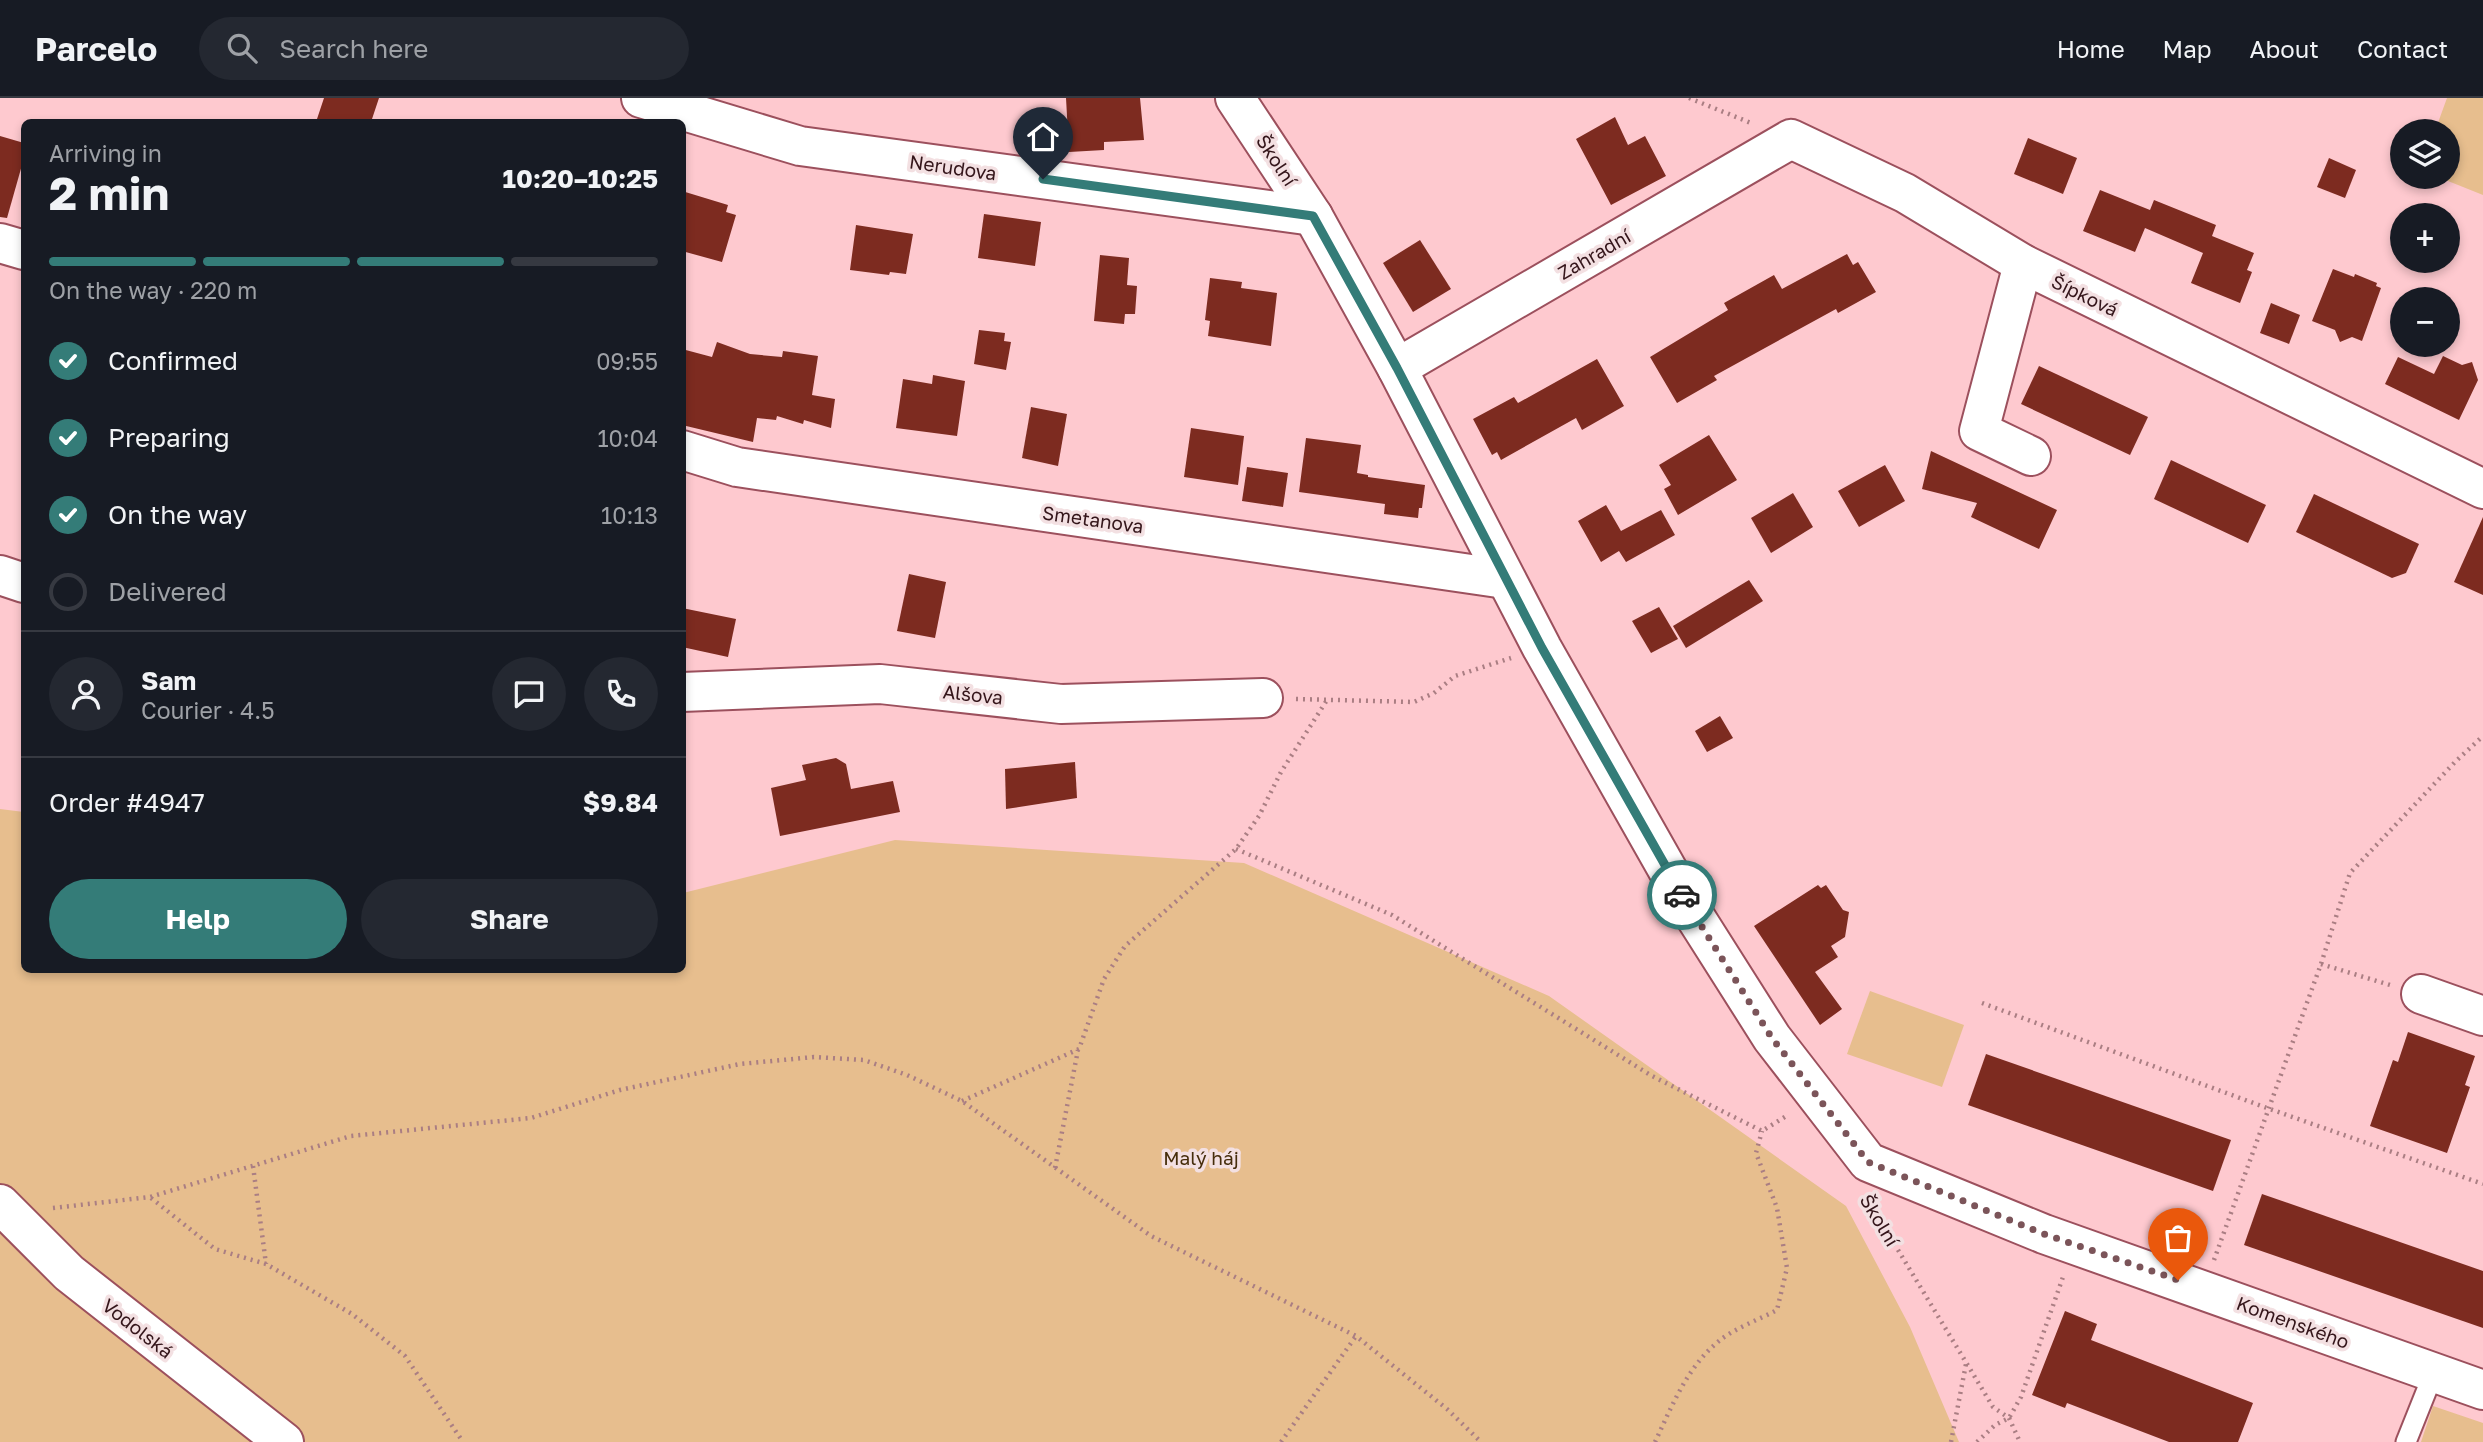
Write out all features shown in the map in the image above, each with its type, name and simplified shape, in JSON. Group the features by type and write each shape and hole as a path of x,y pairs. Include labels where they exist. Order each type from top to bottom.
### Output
{"street":[{"name":"Nerudova","path":"641,98 800,146 1313,216"},
{"name":"Školní","path":"1235,98 1313,216 1397,368 1542,648 1687,904 1772,1038 1868,1162"},
{"name":"Šípková","path":"1791,139 1905,192 2022,264 2483,489"},
{"name":"Zahradní","path":"1397,368 1791,139"},
{"path":"0,243 21,249"},
{"path":"2022,264 1979,431 2031,456"},
{"name":"Smetanova","path":"686,451 737,467 1505,579"},
{"path":"0,575 21,582"},
{"name":"Alšova","path":"686,692 880,684 1061,704 1263,698"},
{"path":"2421,995 2483,1016"},
{"name":"Komenského","path":"1868,1162 2074,1244 2483,1390"},
{"name":"Vodolská","path":"4,1209 69,1273 284,1442"}],"lane":[{"path":"2406,1442 2434,1372"}],"path":[{"path":"1689,98 1791,139"},
{"path":"1263,698 1414,702 1434,693 1455,676 1542,648"},
{"path":"1055,1168 1079,1049 1104,979 1125,947 1236,849 1259,816 1282,772 1327,700"},
{"path":"2204,1290 2267,1108 2321,964 2350,873 2483,736"},
{"path":"1236,849 1392,915 1652,1076 1762,1131"},
{"path":"2321,964 2421,995"},
{"path":"1982,1003 2483,1184"},
{"path":"962,1101 1079,1049"},
{"path":"4,1209 150,1197 351,1136 531,1118 620,1090 740,1064 814,1057 864,1060 907,1075 962,1101 1151,1236 1356,1336 1447,1409 1481,1442"},
{"path":"1656,1442 1679,1392 1699,1359 1720,1339 1777,1310 1787,1268 1777,1208 1756,1153 1762,1131 1818,1096"},
{"name":"Školní","path":"1868,1162 1852,1175 1993,1407 2009,1418 2020,1442"},
{"path":"253,1166 266,1264"},
{"path":"150,1197 215,1249 266,1264 352,1314 405,1356 463,1442"},
{"path":"1977,1442 1996,1424 2009,1418 2021,1397 2074,1244"},
{"path":"1281,1442 1356,1336"},
{"path":"1951,1442 1967,1363"}],"green space":[{"path":"2447,98 2483,98 2483,195 2460,186 2460,119 2439,119"},
{"name":"Malý háj","path":"0,809 21,812 21,973 686,973 686,892 895,840 1244,863 1549,996 1846,1206 1910,1327 1959,1442 0,1442"},
{"path":"1870,991 1964,1025 1942,1087 1847,1054"},
{"path":"2433,1406 2483,1423 2483,1442 2421,1442"}],"building":[{"path":"324,98 379,98 372,119 317,119"},
{"path":"1066,98 1140,98 1144,140 1104,142 1104,150 1069,152"},
{"path":"1615,117 1628,145 1645,136 1666,176 1611,205 1576,139"},
{"path":"0,136 21,142 21,169 7,218 0,217"},
{"path":"2028,138 2077,158 2063,194 2014,174"},
{"path":"2329,158 2356,170 2345,198 2317,187"},
{"path":"2100,190 2150,210 2154,200 2216,225 2212,236 2254,253 2247,270 2252,272 2240,303 2191,283 2203,253 2145,228 2135,252 2083,231"},
{"path":"686,192 728,205 726,212 736,215 722,262 686,252"},
{"path":"984,214 1041,222 1035,266 978,258"},
{"path":"856,225 913,234 906,274 890,272 889,275 850,270"},
{"path":"1420,240 1451,289 1413,312 1383,263"},
{"path":"1847,254 1853,265 1858,262 1876,292 1838,313 1836,309 1714,376 1717,380 1677,403 1650,357 1728,310 1724,303 1774,275 1782,289"},
{"path":"1100,255 1129,258 1127,285 1137,286 1135,314 1125,314 1124,324 1094,321"},
{"path":"2333,269 2354,277 2355,274 2377,283 2376,286 2381,288 2362,341 2352,337 2340,342 2335,330 2312,321"},
{"path":"1210,278 1242,282 1241,288 1277,293 1271,346 1208,336 1210,321 1205,320"},
{"path":"2271,303 2300,315 2289,344 2260,333"},
{"path":"979,330 1005,333 1004,341 1011,342 1006,370 974,364"},
{"path":"717,342 750,354 782,357 783,351 818,356 812,395 835,399 831,428 804,420 803,424 777,416 776,420 757,418 753,442 686,426 686,350 712,357"},
{"path":"2398,357 2434,374 2442,357 2462,365 2472,362 2478,380 2459,420 2385,384"},
{"path":"1597,359 1624,406 1582,430 1576,418 1501,460 1497,452 1492,455 1473,419 1514,397 1518,403"},
{"path":"2039,366 2148,417 2130,455 2021,404"},
{"path":"933,375 965,381 957,436 896,428 903,379 932,384"},
{"path":"1031,407 1067,414 1058,466 1022,458"},
{"path":"1191,428 1244,436 1238,485 1184,477"},
{"path":"1709,435 1737,480 1678,515 1664,489 1671,485 1659,465"},
{"path":"1306,438 1361,445 1357,473 1425,485 1418,518 1384,514 1385,504 1299,492"},
{"path":"1931,451 2057,510 2039,549 1971,517 1977,503 1922,489"},
{"path":"2171,460 2266,505 2248,543 2154,499"},
{"path":"1885,465 1905,501 1859,527 1838,491"},
{"path":"1247,467 1288,473 1283,507 1242,501"},
{"path":"1793,493 1813,527 1771,553 1751,518"},
{"path":"2314,494 2419,544 2406,573 2392,578 2296,532"},
{"path":"1606,505 1621,531 1661,510 1675,535 1626,562 1619,551 1601,562 1578,521"},
{"path":"2483,517 2483,595 2454,582"},
{"path":"909,574 946,582 935,638 897,631"},
{"path":"1749,580 1763,601 1686,648 1673,626"},
{"path":"1659,607 1678,639 1651,653 1632,621"},
{"path":"686,609 736,619 728,657 686,648"},
{"path":"1720,716 1733,738 1707,752 1695,731"},
{"path":"836,758 846,764 851,789 893,781 900,812 780,836 771,788 806,780 802,765"},
{"path":"1075,762 1077,798 1006,809 1005,769"},
{"path":"1818,885 1821,888 1826,885 1843,910 1849,912 1845,937 1831,946 1838,957 1815,972 1842,1009 1820,1025 1754,926"},
{"path":"2408,1032 2475,1056 2465,1085 2470,1087 2447,1153 2370,1126 2393,1060 2398,1062"},
{"path":"1986,1054 2231,1140 2213,1191 1968,1105"},
{"path":"2262,1194 2483,1271 2483,1328 2244,1245"},
{"path":"2065,1311 2097,1324 2091,1340 2253,1403 2238,1442 2169,1442 2067,1403 2065,1408 2032,1395"}],"way so far":[{"path":"1682,895 1772,1038 1868,1162 2044,1234 2178,1280"}],"route":[{"path":"1043,179 1313,216 1397,368 1542,648 1682,895"}]}
